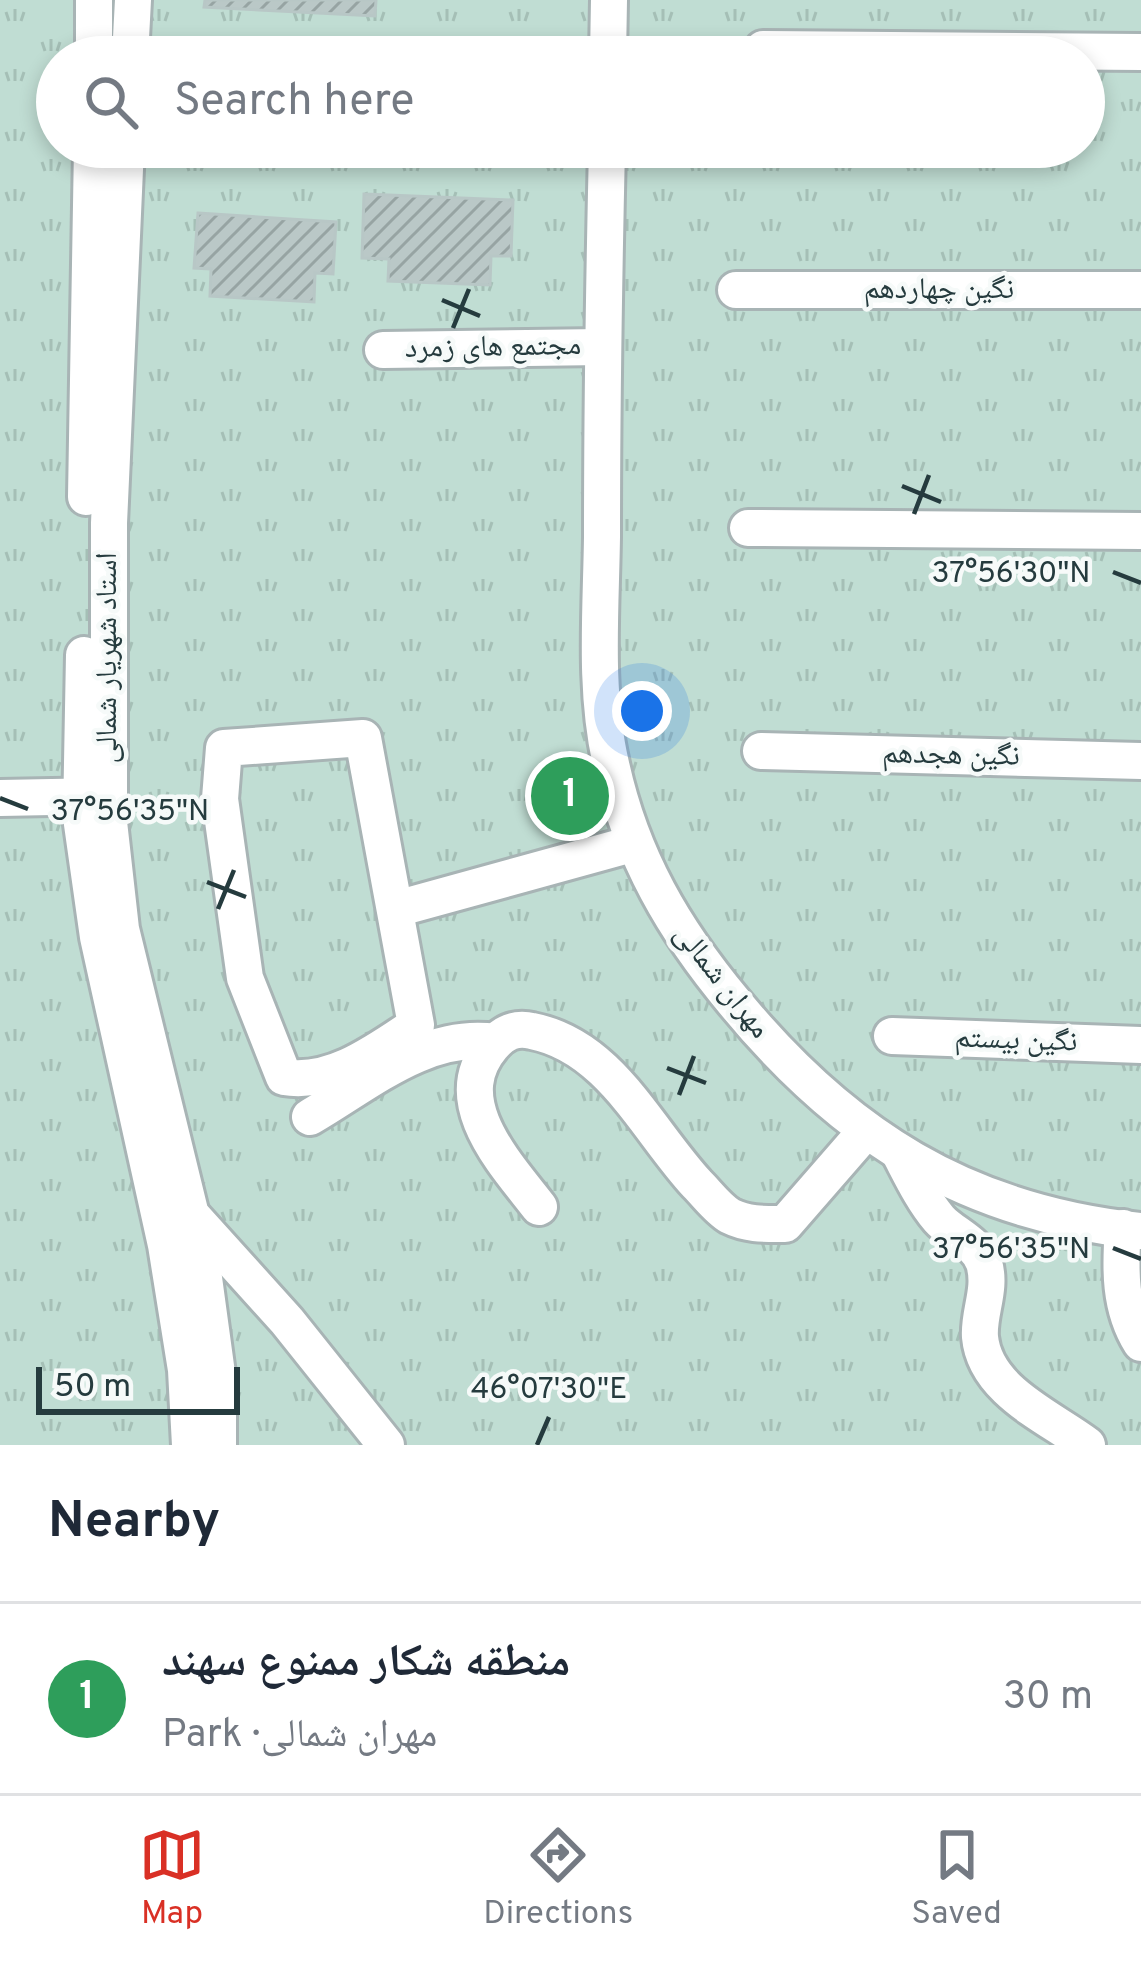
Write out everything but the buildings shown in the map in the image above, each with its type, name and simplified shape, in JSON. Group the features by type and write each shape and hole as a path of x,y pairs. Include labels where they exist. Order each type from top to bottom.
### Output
{"street":[{"path":"94,0 94,36"},
{"path":"131,36 133,0"},
{"path":"608,36 609,0"},
{"path":"1105,52 1141,52"},
{"name":"استاد شهریار شمالی","path":"92,168 94,797 174,1214 190,1445"},
{"name":"استاد شهریار شمالی","path":"94,797 125,168"},
{"name":"مهران شمالی","path":"607,168 601,662 609,759 632,844 697,958 819,1098 899,1152 992,1197 1132,1229"},
{"name":"نگین چهاردهم","path":"736,290 1141,290"},
{"name":"مجتمع های زمرد","path":"383,350 603,346"},
{"path":"748,528 1141,531"},
{"path":"363,737 396,909 416,1025 365,1059 306,1081 284,1077 245,978 220,799 224,748 363,737"},
{"name":"نگین هجدهم","path":"761,751 1141,760"},
{"path":"0,798 94,797"},
{"path":"396,909 632,844"},
{"path":"539,1207 479,1124 476,1088 482,1058 495,1042 519,1028 556,1035 628,1092 665,1149 728,1215 753,1224 785,1224 866,1132"},
{"name":"نگین بیستم","path":"892,1036 1141,1045"},
{"path":"310,1118 427,1048 468,1038 495,1042"},
{"path":"899,1152 940,1222 965,1238 984,1262 987,1304 980,1337 996,1375 1021,1401 1087,1445"},
{"path":"174,1214 287,1321 386,1445"},
{"name":"استاد شهریار شمالی","path":"174,1214 211,1316 218,1445"},
{"path":"1132,1229 1119,1270 1130,1326 1141,1343"}],"green space":[{"path":"0,0 1141,0 1141,1445 0,1445"}],"place":[{"name":"منطقه شکار ممنوع سهند","path":"570,796"}]}
